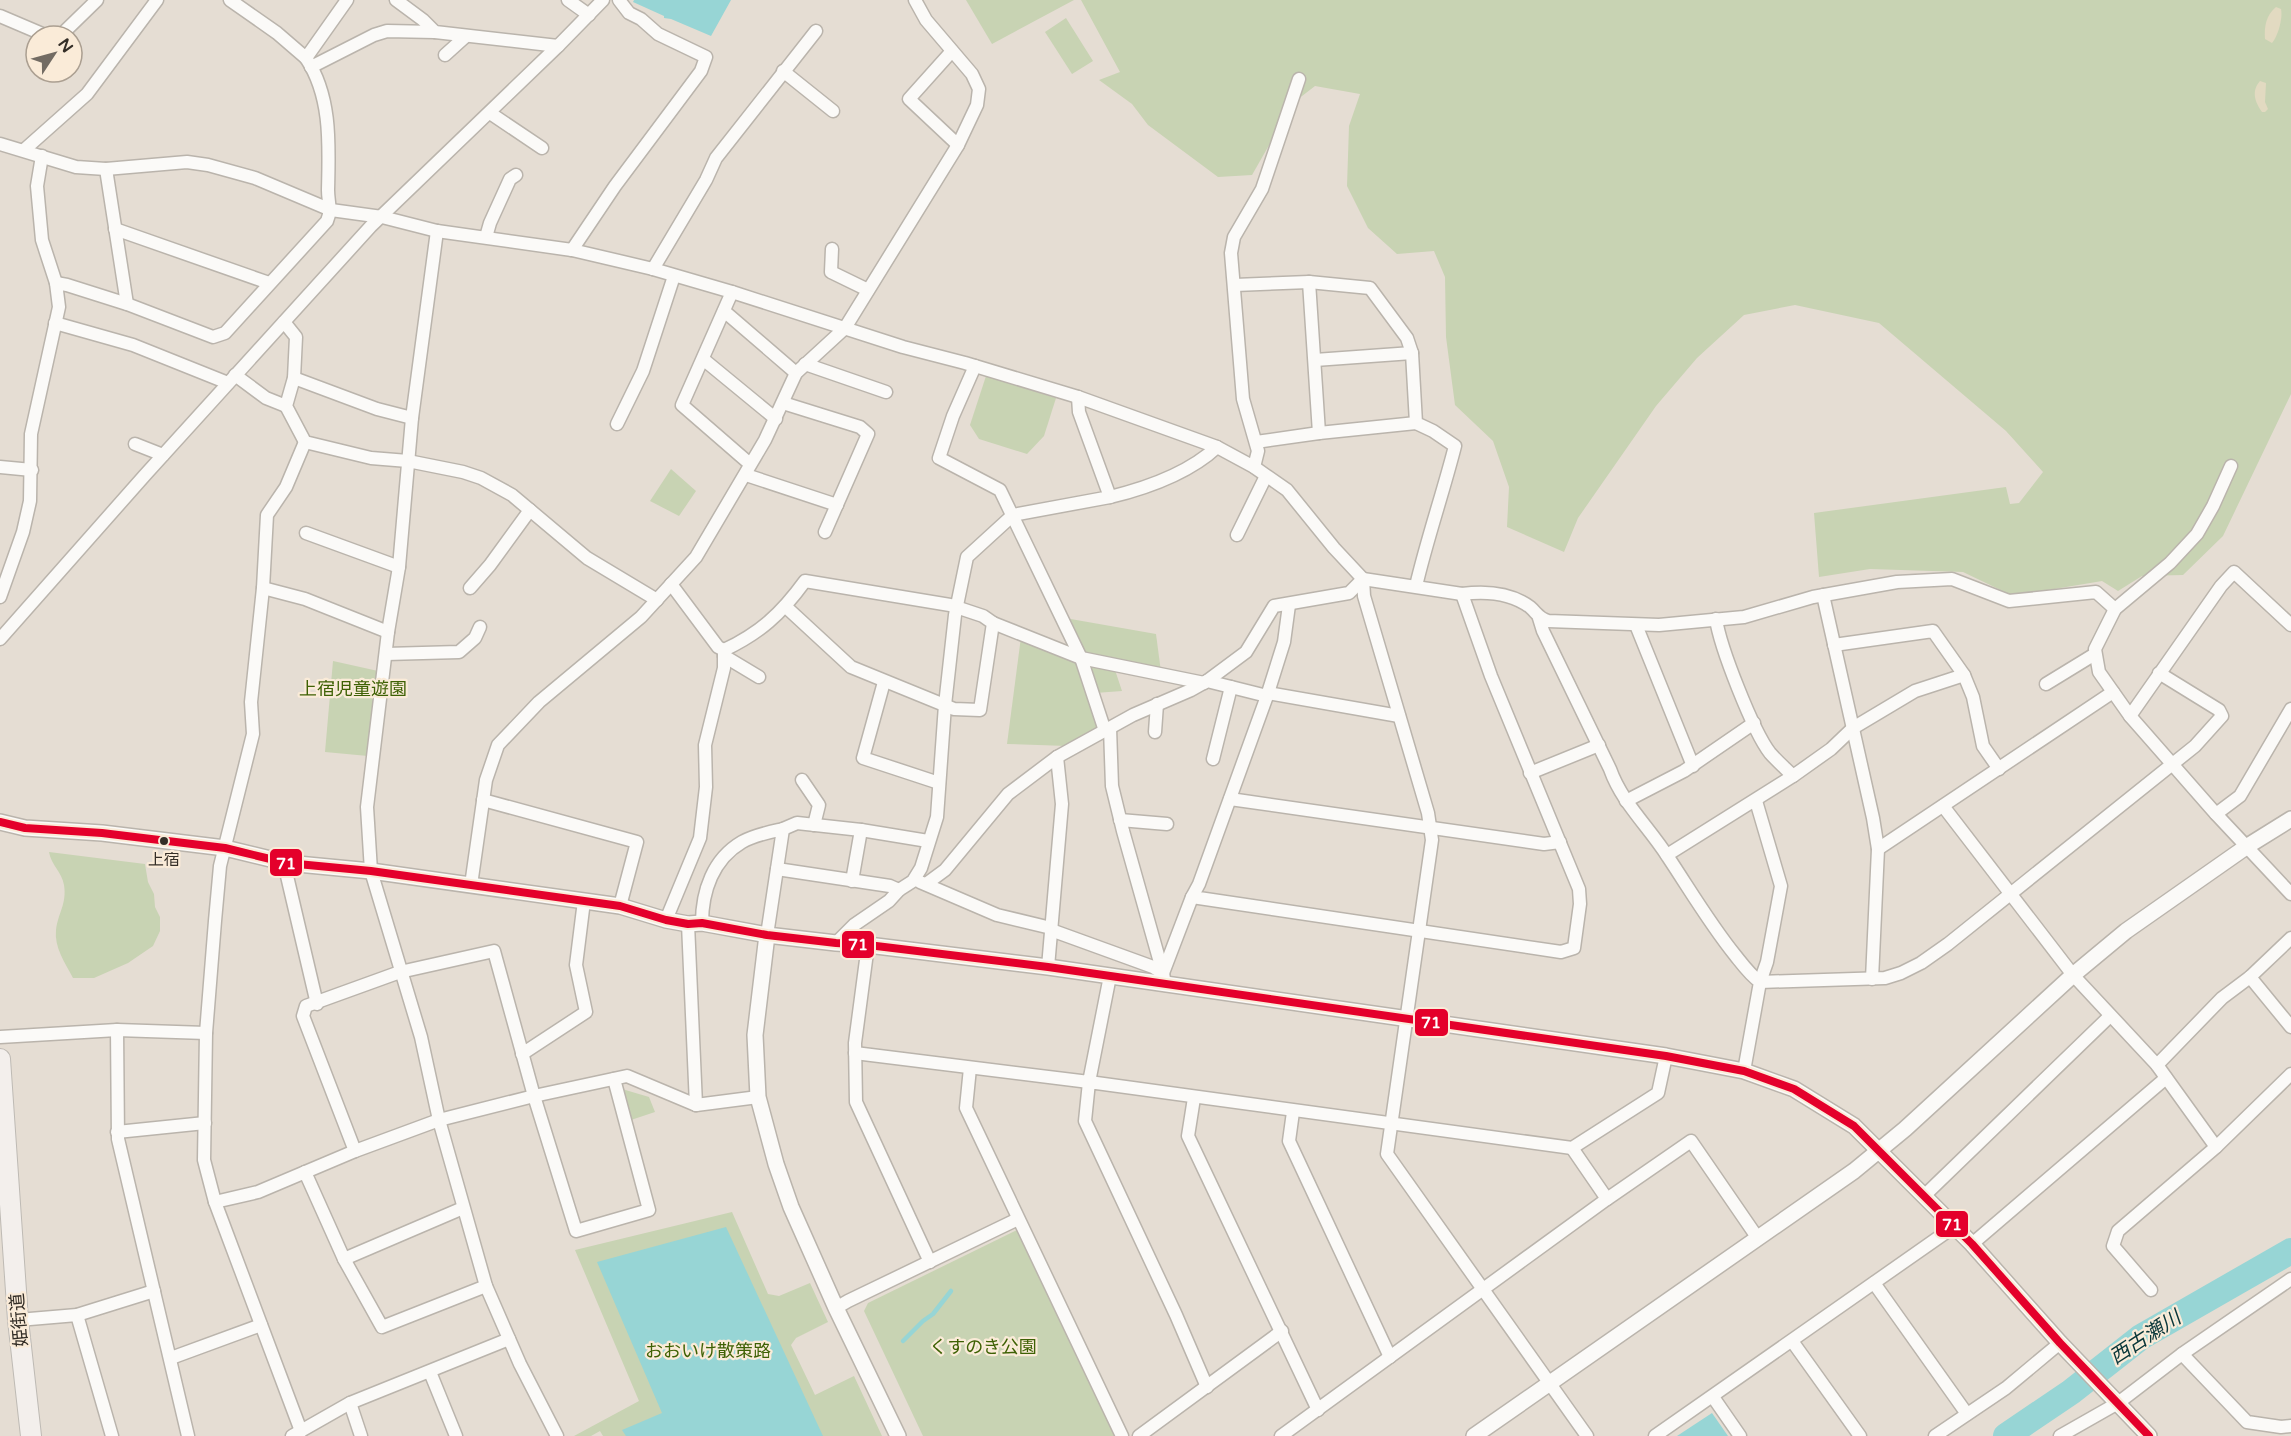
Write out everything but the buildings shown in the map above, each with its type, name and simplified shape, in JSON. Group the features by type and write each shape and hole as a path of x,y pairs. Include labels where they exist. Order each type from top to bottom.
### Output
{"main road":[{"name":"姫街道","path":"0,1059 6,1222 31,1436"}],"street":[{"path":"72,24 97,0"},
{"path":"24,150 87,94 157,0"},
{"path":"56,283 127,304 213,337 225,333 327,221 331,210 328,198 329,134 327,118 309,63 277,33 230,0"},
{"path":"309,63 347,0"},
{"path":"396,0 435,32"},
{"path":"568,0 589,15"},
{"path":"0,639 231,379 371,226 382,218 603,0"},
{"path":"572,250 615,186 701,71 706,57 658,34 641,19 629,13 619,0"},
{"path":"471,885 486,780 498,745 539,702 642,617 696,557 748,470 800,368 845,328 958,145 977,105 979,89 972,74 926,20 915,0"},
{"path":"0,16 24,26"},
{"path":"309,63 387,31 435,32 558,46"},
{"path":"653,269 706,180 716,158 783,70 816,31"},
{"path":"445,55 466,36"},
{"path":"952,51 909,99 958,145"},
{"path":"783,70 833,111"},
{"path":"1254,467 1258,451 1244,399 1231,253 1234,237 1262,189 1299,79"},
{"path":"490,112 542,148"},
{"path":"0,144 76,167 106,169 187,162 208,165 255,178 331,210 382,218 437,231 572,250 653,269 903,347 1078,397 1217,447 1254,467 1287,490 1334,548 1363,579 1462,594 1477,592 1508,595 1530,608 1539,618 1617,788 1667,855 1717,932 1752,976 1760,982 1872,979 1901,973 1921,963 2011,894 2195,746 2222,716 2220,710 2159,673"},
{"path":"0,597 23,531 30,501 31,434 59,307 56,283 42,240 37,186 42,156"},
{"path":"106,169 127,304"},
{"path":"486,237 510,179 516,175"},
{"path":"115,229 269,283"},
{"path":"437,231 412,418 399,567 388,632 367,807 371,871 421,1037 439,1120 486,1286 509,1340 557,1436"},
{"path":"832,249 831,272 868,290"},
{"path":"617,424 643,371 674,276"},
{"path":"1235,285 1309,282 1370,288 1407,338 1412,353 1416,423"},
{"path":"1309,282 1319,433"},
{"path":"732,292 682,405 748,470 837,505"},
{"path":"724,311 800,368 886,392"},
{"path":"284,322 296,337 294,378 286,406"},
{"path":"56,323 133,345 231,379 286,406 305,442 371,458 408,461 462,471 481,478 512,495 587,558 657,600"},
{"path":"1315,360 1412,353"},
{"path":"703,359 776,419"},
{"path":"975,366 953,416 939,458 1000,490 1081,658 1108,729 1112,786 1164,979"},
{"path":"294,378 377,410 412,418"},
{"path":"1078,397 1078,412 1110,497"},
{"path":"783,403 860,427 868,434 825,532"},
{"path":"1256,442 1416,423 1455,446 1452,462 1426,541 1416,586"},
{"path":"305,442 286,487 267,515 263,588 250,702 252,734 219,877 206,1033 204,1160 215,1202 261,1325 297,1433 350,1403 509,1340"},
{"path":"135,444 163,455"},
{"path":"919,882 928,841 937,817 945,705 957,607 967,557 1013,515 1128,492 1182,471 1205,458 1217,447"},
{"path":"2231,466 2213,506 2196,534 2170,563 2115,609 2095,649 2095,654 2099,672 2130,716 2216,814 2291,894"},
{"path":"0,467 32,470"},
{"path":"1237,535 1266,476"},
{"path":"470,588 490,565 530,510"},
{"path":"306,533 399,567"},
{"path":"2130,716 2221,586 2234,572 2291,625"},
{"path":"837,944 854,925 889,901 899,890 945,870 986,818 1008,795 1057,757 1157,704 1205,682 1246,652 1275,606 1349,593 1363,579"},
{"path":"1363,579 1364,596 1428,813 1432,840 1417,931 1408,1019 1388,1154 1587,1436"},
{"path":"1539,618 1548,621 1636,625 1716,620 1744,617 1823,596 1897,582 1952,579 2009,601 2096,592 2115,609"},
{"path":"724,653 759,631 786,607 805,582 957,607 1081,658 1268,695 1399,716"},
{"path":"671,584 718,648 759,678"},
{"path":"263,588 305,599 388,632"},
{"path":"1192,897 1561,952 1574,948 1580,904 1579,889 1491,676 1462,594"},
{"path":"1823,596 1878,849 1872,979"},
{"path":"1164,979 1192,897 1199,884 1268,695 1284,642 1289,605"},
{"path":"786,607 844,663 884,682 954,709 980,710 993,623"},
{"path":"1716,620 1719,636 1754,723 1769,752 1793,776"},
{"path":"1636,625 1693,765"},
{"path":"386,654 459,652 475,638 480,627"},
{"path":"1834,645 1933,632 1964,675 1973,697 1983,746 1999,769"},
{"path":"666,920 700,838 706,787 705,745 724,668 724,653"},
{"path":"2046,684 2095,654"},
{"path":"1667,855 1793,776 1831,749 1853,728 1915,691 1964,675"},
{"path":"884,682 863,758 939,783"},
{"path":"1213,759 1231,687"},
{"path":"1878,849 2113,692"},
{"path":"1155,732 1157,704"},
{"path":"2216,814 2240,796 2291,709"},
{"path":"1626,801 1693,765 1754,723"},
{"path":"1530,773 1599,745"},
{"path":"1048,967 1062,804 1057,757"},
{"path":"802,780 819,805 814,825"},
{"path":"1230,799 1544,844 1560,842"},
{"path":"483,800 637,842 620,906"},
{"path":"1744,1071 1781,886 1756,801"},
{"path":"1943,806 2073,975 2157,1065 2216,1148"},
{"path":"1474,1436 1854,1171 1905,1129 2073,975 2126,931 2246,847 2291,819"},
{"path":"1120,820 1167,824"},
{"path":"0,822 24,828 102,833 225,848 287,862 371,871 620,906 666,920 767,935 837,944 868,945 1110,976 1164,979 1408,1019 1666,1056 1744,1071 1794,1089 1854,1126 1955,1226 2060,1343 2149,1436"},
{"path":"696,1105 695,923 711,874 725,856 742,842 797,823 928,841"},
{"path":"783,829 755,1035 758,1097 776,1164 791,1207 836,1308 898,1436"},
{"path":"852,881 861,830"},
{"path":"287,862 287,876 317,1004"},
{"path":"777,869 890,886 899,890"},
{"path":"919,882 997,915 1051,929 1153,967 1164,979"},
{"path":"522,1054 586,1012 576,964 584,901"},
{"path":"2157,1065 2222,998 2250,977 2291,938"},
{"path":"868,945 855,1053 856,1102 930,1262"},
{"path":"355,1151 303,1016 306,1006 317,1004 400,972 494,951 534,1096 576,1231 649,1210 614,1078"},
{"path":"1110,976 1089,1082 1085,1121 1207,1386"},
{"path":"2250,977 2291,1027"},
{"path":"1925,1195 2110,1016"},
{"path":"0,1037 117,1030 206,1033"},
{"path":"117,1030 117,1132 188,1436"},
{"path":"855,1053 1089,1082 1293,1112 1572,1148 1658,1093 1666,1056"},
{"path":"970,1068 966,1108 1122,1436"},
{"path":"2151,1290 2113,1246 2118,1231 2216,1148 2291,1074"},
{"path":"215,1202 258,1192 355,1151 439,1120 614,1078 627,1076 696,1105 758,1097"},
{"path":"1972,1244 2166,1078"},
{"path":"1194,1098 1188,1136 1318,1410"},
{"path":"1293,1112 1289,1141 1390,1357"},
{"path":"117,1132 205,1123"},
{"path":"1281,1436 1607,1199 1691,1141 1758,1237"},
{"path":"1572,1148 1607,1199"},
{"path":"305,1172 344,1259 382,1327 486,1286"},
{"path":"344,1259 463,1208"},
{"path":"836,1308 1018,1219"},
{"path":"1655,1436 1955,1226"},
{"path":"2060,1436 2118,1403 2181,1354 2291,1279"},
{"path":"1875,1283 1966,1414"},
{"path":"18,1320 77,1315 154,1291"},
{"path":"77,1315 112,1436"},
{"path":"171,1358 261,1325"},
{"path":"1139,1436 1282,1331"},
{"path":"1792,1341 1860,1436"},
{"path":"1935,1436 2006,1388 2060,1343"},
{"path":"2181,1354 2247,1422 2281,1427 2291,1426 2288,1436"},
{"path":"430,1372 456,1436"},
{"path":"1713,1397 1740,1436"},
{"path":"350,1403 361,1436"}],"green space":[{"path":"966,0 1074,0 992,44"},
{"path":"1081,0 2291,0 2291,394 2223,536 2183,575 2142,576 2118,591 2102,581 2013,596 1963,572 1870,569 1819,577 1814,513 2006,487 2010,504 2019,503 2043,472 2006,431 1879,323 1795,305 1744,315 1697,358 1656,406 1578,518 1564,552 1507,527 1509,487 1493,441 1455,405 1446,337 1445,277 1434,251 1397,254 1368,228 1347,186 1349,126 1360,94 1315,86 1293,103 1252,175 1218,177 1148,125 1132,104 1099,80 1120,72"},
{"path":"1066,18 1093,61 1072,74 1045,32"},
{"path":"986,376 1056,398 1044,436 1027,454 979,439 970,425"},
{"path":"671,469 696,491 679,516 650,501"},
{"path":"1065,618 1156,634 1161,672 1087,657"},
{"path":"1021,637 1076,660 1099,726 1067,746 1007,744"},
{"name":"上宿児童遊園","path":"333,661 378,671 368,756 325,752"},
{"path":"1084,661 1114,667 1122,691 1095,693"},
{"path":"49,852 145,864 148,882 154,894 155,907 160,917 160,931 153,946 128,963 94,978 73,978 57,943 56,930 65,892 63,880"},
{"path":"622,1089 649,1097 655,1112 631,1120"},
{"name":"おおいけ散策路","path":"732,1212 768,1294 779,1296 810,1283 828,1322 796,1338 791,1345 815,1395 854,1376 882,1436 603,1436 600,1431 591,1436 574,1436 639,1401 575,1250"},
{"name":"くすのき公園","path":"1019,1229 1122,1436 923,1436 864,1311 868,1303"}],"sand":[{"path":"2276,7 2281,9 2281,17 2278,32 2272,43 2265,39 2265,30 2268,17"},
{"path":"2260,81 2266,83 2265,102 2268,109 2265,112 2262,112 2255,97"}],"water":[{"path":"634,0 731,0 711,36 664,18 633,2"},
{"name":"おおいけ散策路","path":"726,1227 823,1436 626,1436 622,1430 662,1413 597,1262"},
{"path":"1712,1413 1728,1436 1677,1436"}],"waterway":[{"name":"西古瀬川","path":"2006,1436 2071,1392 2141,1337 2291,1251"},
{"path":"903,1341 933,1314 951,1291"}],"transit line":[{"name":"71","path":"0,822 25,828 102,833 225,848 287,863 371,871 620,906 688,924 702,923 767,935 1048,967 1666,1056 1744,1071 1794,1089 1854,1126 1972,1244 2060,1343 2149,1436"}],"place":[{"name":"上宿","path":"164,841"}]}
